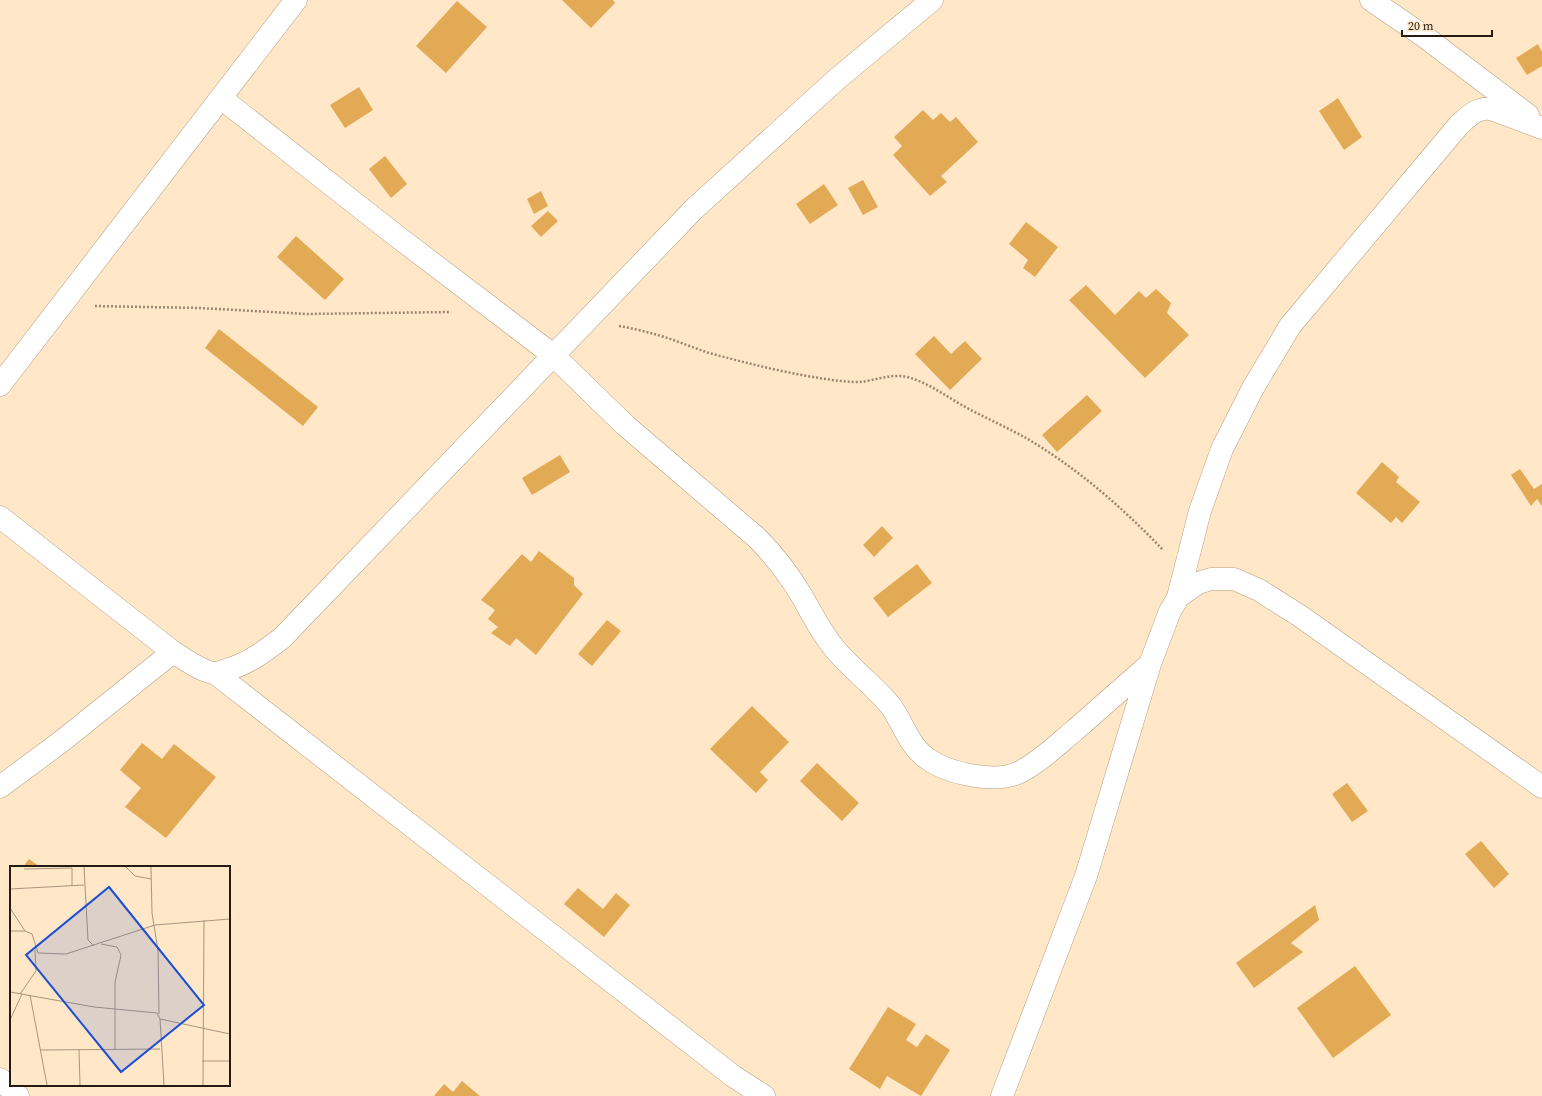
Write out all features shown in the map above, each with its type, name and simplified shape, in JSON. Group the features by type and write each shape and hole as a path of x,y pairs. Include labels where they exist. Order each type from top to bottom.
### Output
{"street":[{"path":"0,385 296,0"},
{"path":"215,673 236,667 258,657 282,638 694,209 837,79 932,0"},
{"path":"1371,0 1425,36 1542,127"},
{"path":"221,98 394,234 553,355 625,425 740,522 769,550 790,578 819,627 831,644 890,705 918,750 928,759 950,769 982,778 1005,777 1019,772 1042,758 1150,664"},
{"path":"1002,1096 1086,876 1150,664 1170,610 1178,597 1200,511 1222,449 1253,388 1290,326 1459,125 1472,114 1483,108 1492,109 1542,127"},
{"path":"0,517 173,652 205,670 215,673 733,1076 764,1096"},
{"path":"1178,597 1198,583 1211,579 1234,579 1259,590 1300,616 1542,787"},
{"path":"0,787 62,741 173,652"},
{"path":"0,1079 18,1096"}],"path":[{"path":"62,305 200,308 307,314 495,311"},
{"path":"588,318 655,334 708,352 789,373 845,382 859,382 895,376 906,377 918,381 1026,438 1085,479 1137,524 1185,574"}],"building":[{"path":"562,0 613,0 615,3 591,28"},
{"path":"457,1 487,27 446,73 416,46"},
{"path":"1538,44 1542,52 1542,66 1527,75 1516,58"},
{"path":"359,87 373,110 345,128 330,105"},
{"path":"1338,98 1362,137 1344,150 1319,111"},
{"path":"923,110 933,120 941,113 950,122 956,117 978,142 941,176 947,182 930,196 893,155 902,146 894,137"},
{"path":"385,156 407,184 391,198 369,169"},
{"path":"863,180 878,207 863,215 848,188"},
{"path":"824,184 838,205 810,224 796,204"},
{"path":"541,191 548,206 534,214 527,199"},
{"path":"548,211 558,221 541,237 531,226"},
{"path":"1026,222 1058,247 1035,277 1023,268 1028,260 1009,244"},
{"path":"296,236 344,279 325,300 277,257"},
{"path":"1086,285 1115,315 1139,291 1146,298 1156,289 1171,303 1167,313 1189,335 1145,378 1069,300"},
{"path":"219,329 318,407 303,426 205,348"},
{"path":"934,336 951,354 965,341 982,359 950,390 915,354"},
{"path":"1087,395 1102,411 1057,452 1042,435"},
{"path":"560,455 570,472 532,495 522,478"},
{"path":"1382,462 1399,477 1396,482 1420,502 1402,523 1396,517 1391,523 1356,493"},
{"path":"1520,469 1534,489 1542,484 1542,506 1537,499 1531,506 1511,475"},
{"path":"882,526 893,538 874,557 863,545"},
{"path":"539,551 574,578 574,585 583,594 536,655 516,638 510,646 491,633 498,627 488,619 495,610 481,600 522,554 531,562"},
{"path":"917,564 932,583 888,617 873,598"},
{"path":"607,620 621,631 592,666 578,654"},
{"path":"752,706 789,742 760,772 768,780 756,793 710,749"},
{"path":"142,743 162,759 174,744 216,777 166,838 125,807 141,788 120,770"},
{"path":"817,763 859,803 842,821 800,781"},
{"path":"1347,783 1368,811 1352,822 1332,794"},
{"path":"1481,841 1509,874 1494,888 1465,854"},
{"path":"29,859 39,866 24,866"},
{"path":"578,888 603,909 616,893 630,905 604,937 564,904"},
{"path":"1315,905 1319,920 1291,943 1303,952 1254,988 1236,963"},
{"path":"1355,966 1391,1015 1333,1058 1297,1008"},
{"path":"888,1007 916,1024 906,1040 917,1047 926,1034 950,1050 921,1096 887,1076 880,1089 849,1069"},
{"path":"462,1081 480,1096 434,1096 444,1084 453,1092"}]}
